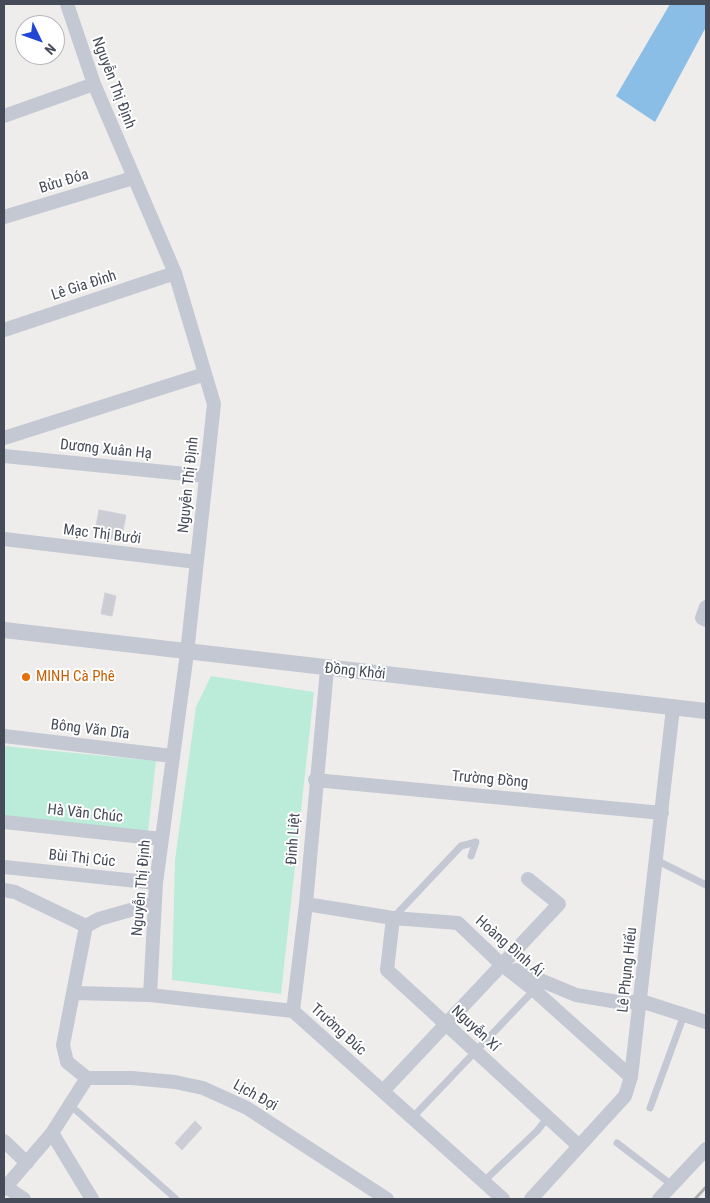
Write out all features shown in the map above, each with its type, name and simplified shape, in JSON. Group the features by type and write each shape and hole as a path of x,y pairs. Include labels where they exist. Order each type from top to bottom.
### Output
{"street":[{"name":"Nguyễn Thị Định","path":"70,5 94,84 174,273 214,404 187,653 156,883 150,995"},
{"path":"4,116 94,84"},
{"name":"Bửu Đóa","path":"4,218 133,178"},
{"name":"Lê Gia Đỉnh","path":"4,330 174,273"},
{"path":"4,438 204,374"},
{"name":"Dương Xuân Hạ","path":"4,456 206,476"},
{"name":"Mạc Thị Bưởi","path":"4,539 196,562"},
{"path":"706,607 702,618 706,620"},
{"name":"Đồng Khởi","path":"4,630 187,653 706,711"},
{"name":"Đinh Liệt","path":"293,1011 306,904 315,780 327,669"},
{"name":"Lê Phụng Hiểu","path":"531,1199 625,1096 631,1077 673,708"},
{"name":"Bông Văn Dĩa","path":"4,736 172,756"},
{"name":"Trường Đồng","path":"315,780 662,813"},
{"name":"Hà Văn Chúc","path":"4,822 162,839"},
{"name":"Bùi Thị Cúc","path":"4,867 156,883"},
{"path":"383,1091 559,904 528,879"},
{"path":"4,890 15,892 86,926"},
{"path":"86,926 99,919 155,903"},
{"name":"Hoàng Đình Ái","path":"306,904 393,918 458,923 501,964 534,990 631,1077"},
{"name":"Nguyễn Xí","path":"393,918 387,970 579,1146"},
{"path":"24,1199 5,1188 52,1133 69,1104 82,1089 87,1078 67,1062 63,1045 86,926"},
{"path":"501,964 576,995 624,1003 641,1001 706,1022"},
{"name":"Trường Đúc","path":"74,993 150,995 293,1011 482,1182 504,1199"},
{"name":"Lịch Đợi","path":"87,1078 132,1078 175,1082 203,1088 247,1108 387,1199"},
{"path":"52,1133 92,1199"},
{"path":"4,1141 27,1163"},
{"path":"659,1199 706,1149"}],"lane":[{"path":"393,918 461,846 476,842 471,856"},
{"path":"656,860 706,885"},
{"path":"412,1118 534,990"},
{"path":"650,1108 684,1015"},
{"path":"69,1104 176,1199"},
{"path":"482,1182 537,1131 548,1118"},
{"path":"617,1143 672,1185"}],"green space":[{"path":"211,676 314,692 281,994 172,980 175,860 196,707"},
{"path":"4,746 156,761 148,831 4,817"}],"water":[{"path":"670,4 706,4 706,27 655,122 616,96"}],"building":[{"path":"99,510 126,515 121,541 94,536"},
{"path":"105,593 116,596 112,616 101,614"},
{"path":"195,1121 202,1128 182,1150 175,1143"}],"railway":[{"path":"695,1199 706,1187"}],"place":[{"name":"MINH Cà Phê","path":"26,677"}]}
